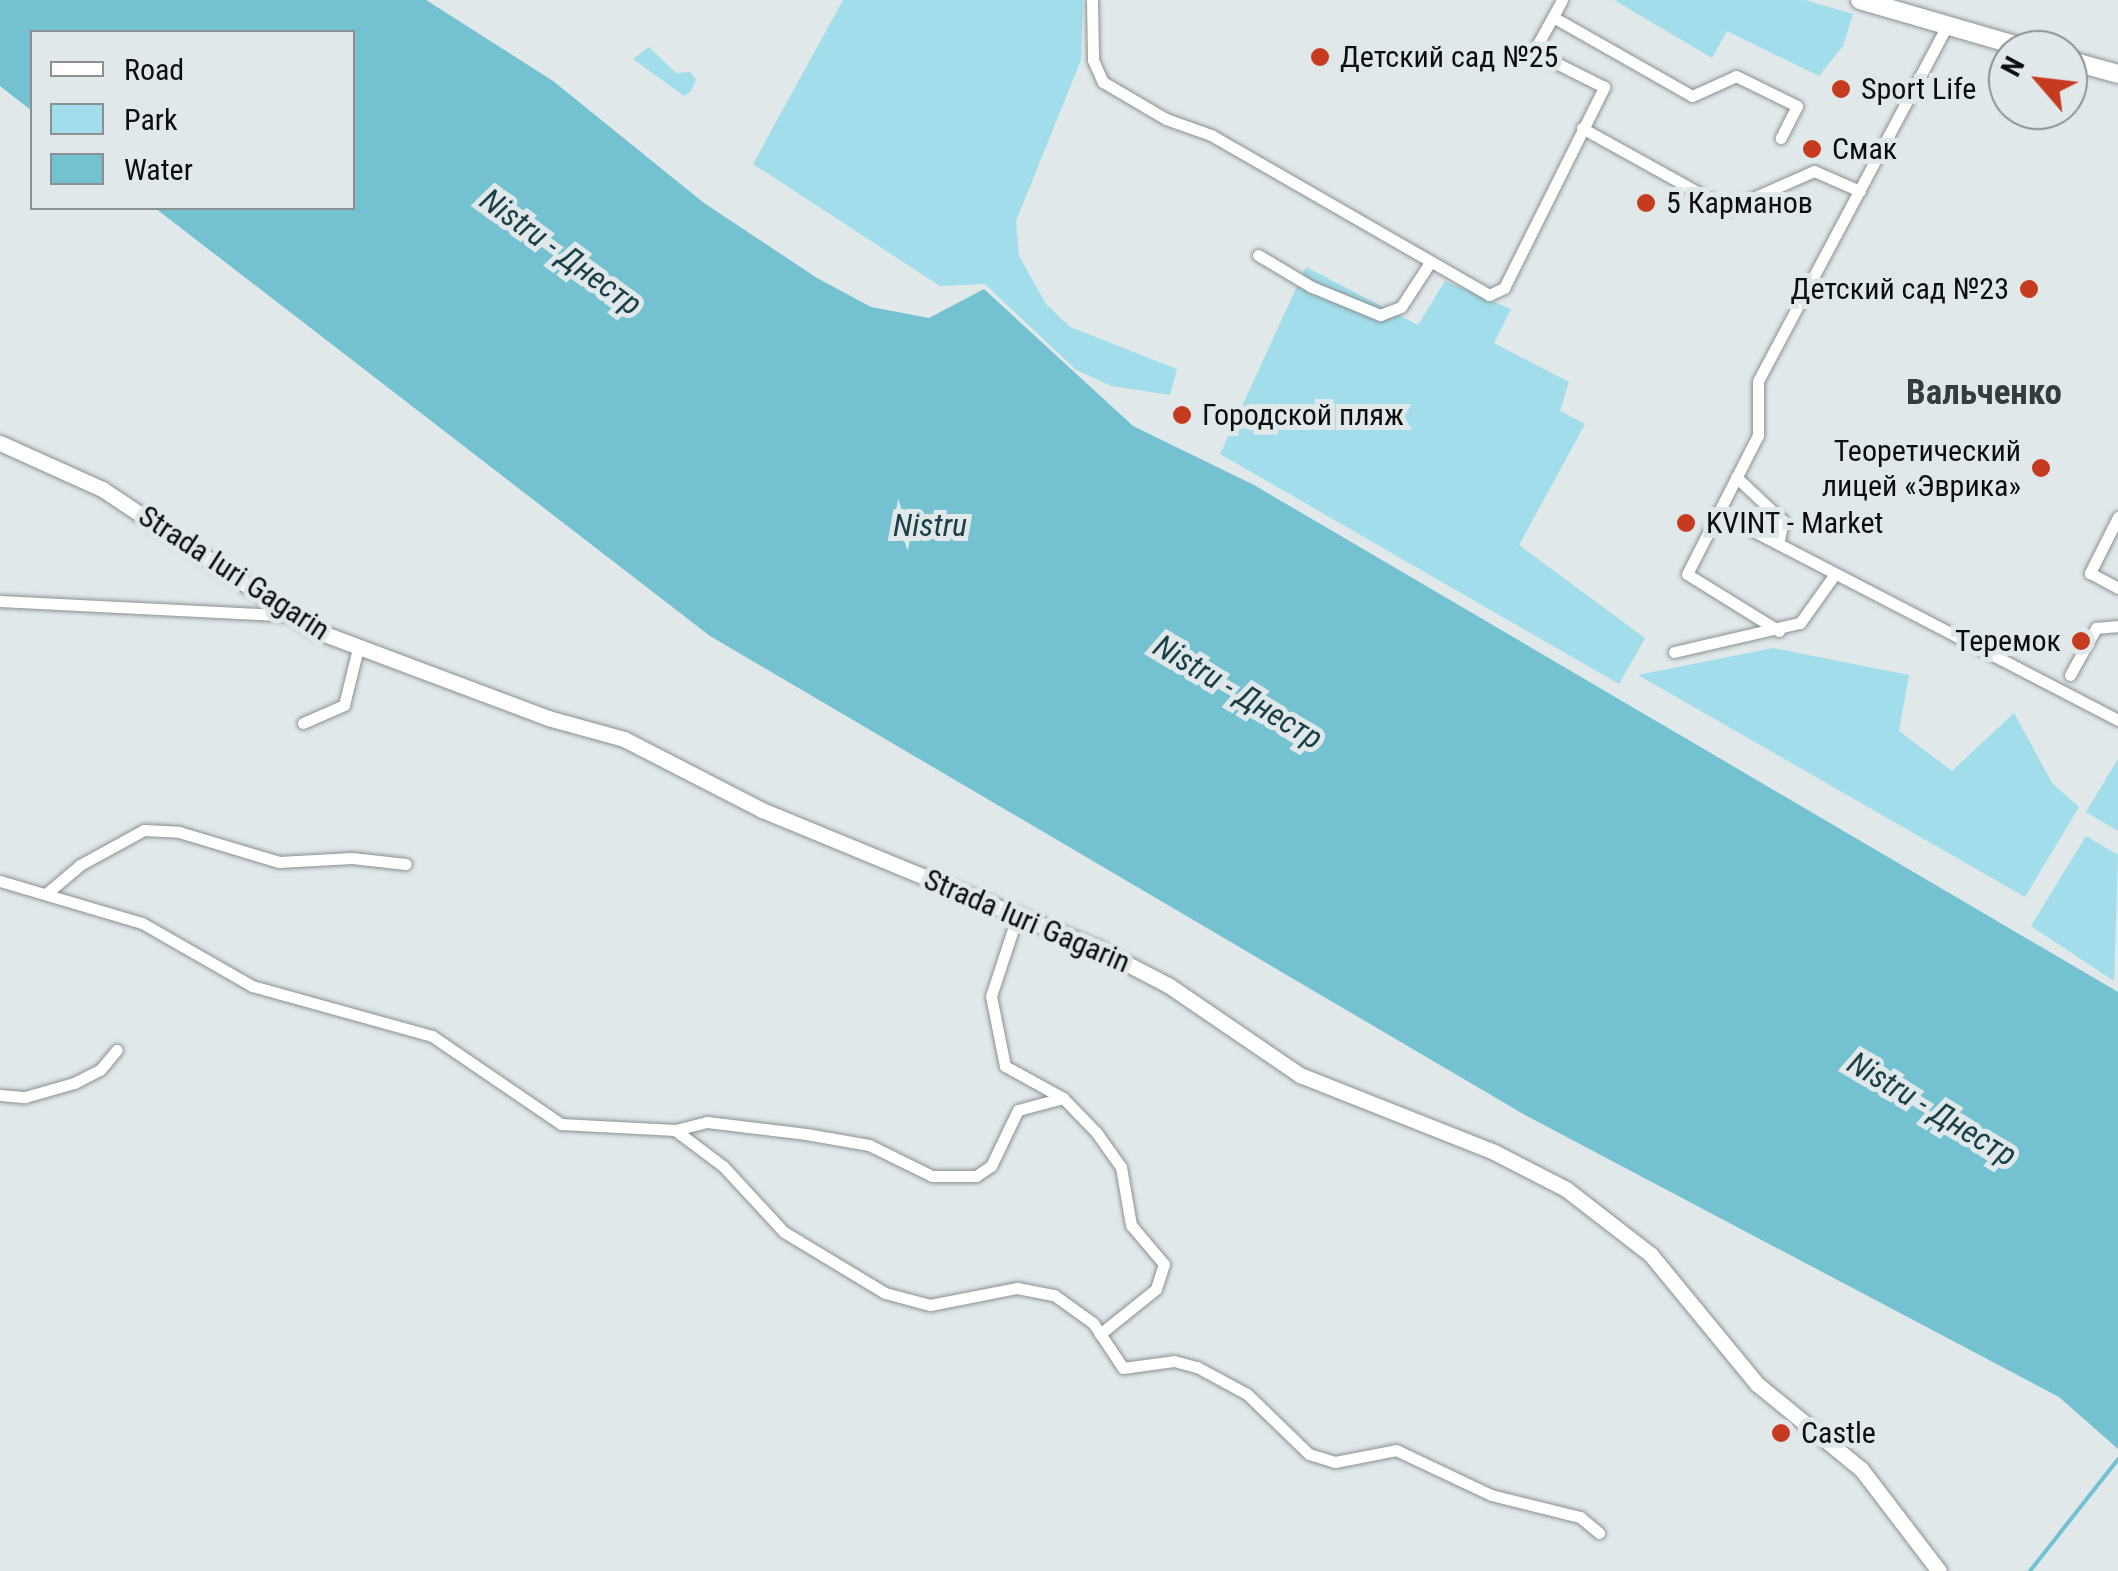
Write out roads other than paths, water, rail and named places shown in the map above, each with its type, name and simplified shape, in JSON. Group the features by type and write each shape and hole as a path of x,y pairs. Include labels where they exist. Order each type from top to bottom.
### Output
{"main road":[{"path":"1860,0 1988,38"},
{"path":"2088,66 2118,74"},
{"name":"Strada Iuri Gagarin","path":"0,444 115,496 293,616 358,648 624,739 762,810 1152,975 1300,1075 1494,1152 1594,1207 1681,1285 1757,1384 1861,1469 1936,1570"}],"street":[{"path":"1092,0 1092,60 1103,82 1166,119 1211,136 1488,295 1504,288 1604,88 1552,61"},
{"path":"1534,51 1562,0"},
{"path":"1553,17 1692,96 1736,76 1797,106 1781,138"},
{"path":"1779,631 1687,578 1760,426 1758,380 1947,26"},
{"path":"1582,128 1728,210 1814,171 1860,191"},
{"path":"1258,255 1312,287 1380,316 1401,307 1429,264"},
{"path":"1736,477 1783,521 1779,540"},
{"path":"1717,512 1779,540 1835,574 2118,720"},
{"path":"2118,517 2090,574 2118,588"},
{"path":"1674,652 1779,631 1809,617 1835,574"},
{"path":"0,601 293,616"},
{"path":"2070,675 2096,628 2118,626"},
{"path":"303,724 344,705 358,648"},
{"path":"48,893 80,866 144,830 178,832 279,862 352,858 406,864"},
{"path":"0,881 142,923 252,986 409,1028 448,1043 548,1118 594,1126 675,1130 707,1122 806,1134 869,1146 932,1176 976,1176 990,1166 1018,1110 1063,1098"},
{"path":"1017,917 993,983 992,1021 1009,1070 1063,1098 1121,1167 1131,1225 1164,1264 1156,1289 1100,1334"},
{"path":"0,1095 25,1097 74,1083 100,1070 117,1050"},
{"path":"675,1130 723,1166 784,1232 886,1292 930,1304 1017,1288 1040,1290 1074,1305 1123,1368 1184,1362 1226,1382 1295,1445 1325,1461 1396,1450 1491,1494 1580,1518 1599,1533"}],"water":[{"name":"Nistru","path":"0,0 426,0 553,81 704,203 817,278 871,307 929,318 984,289 1133,426 1254,485 2118,992 2118,1449 2059,1397 1525,1115 710,636 158,210 355,210 355,30 30,30 30,109 0,86"}],"waterway":[{"path":"2030,1571 2118,1459"}],"place":[{"name":"Детский сад №25","path":"1320,57"},
{"name":"Sport Life","path":"1841,89"},
{"name":"Смак","path":"1812,149"},
{"name":"5 Карманов","path":"1646,203"},
{"name":"Детский сад №23","path":"2029,289"},
{"name":"Городской пляж","path":"1182,415"},
{"name":"Теоретический лицей «Эврика»","path":"2041,468"},
{"name":"KVINT - Market","path":"1686,523"},
{"name":"Теремок","path":"2081,641"},
{"name":"Castle","path":"1781,1433"}],"district":[{"name":"Вальченко","path":"1984,393"}],"water label":[{"name":"Nistru - Днестр","path":"561,252"},
{"name":"Nistru - Днестр","path":"1238,692"},
{"name":"Nistru - Днестр","path":"1932,1109"}]}
